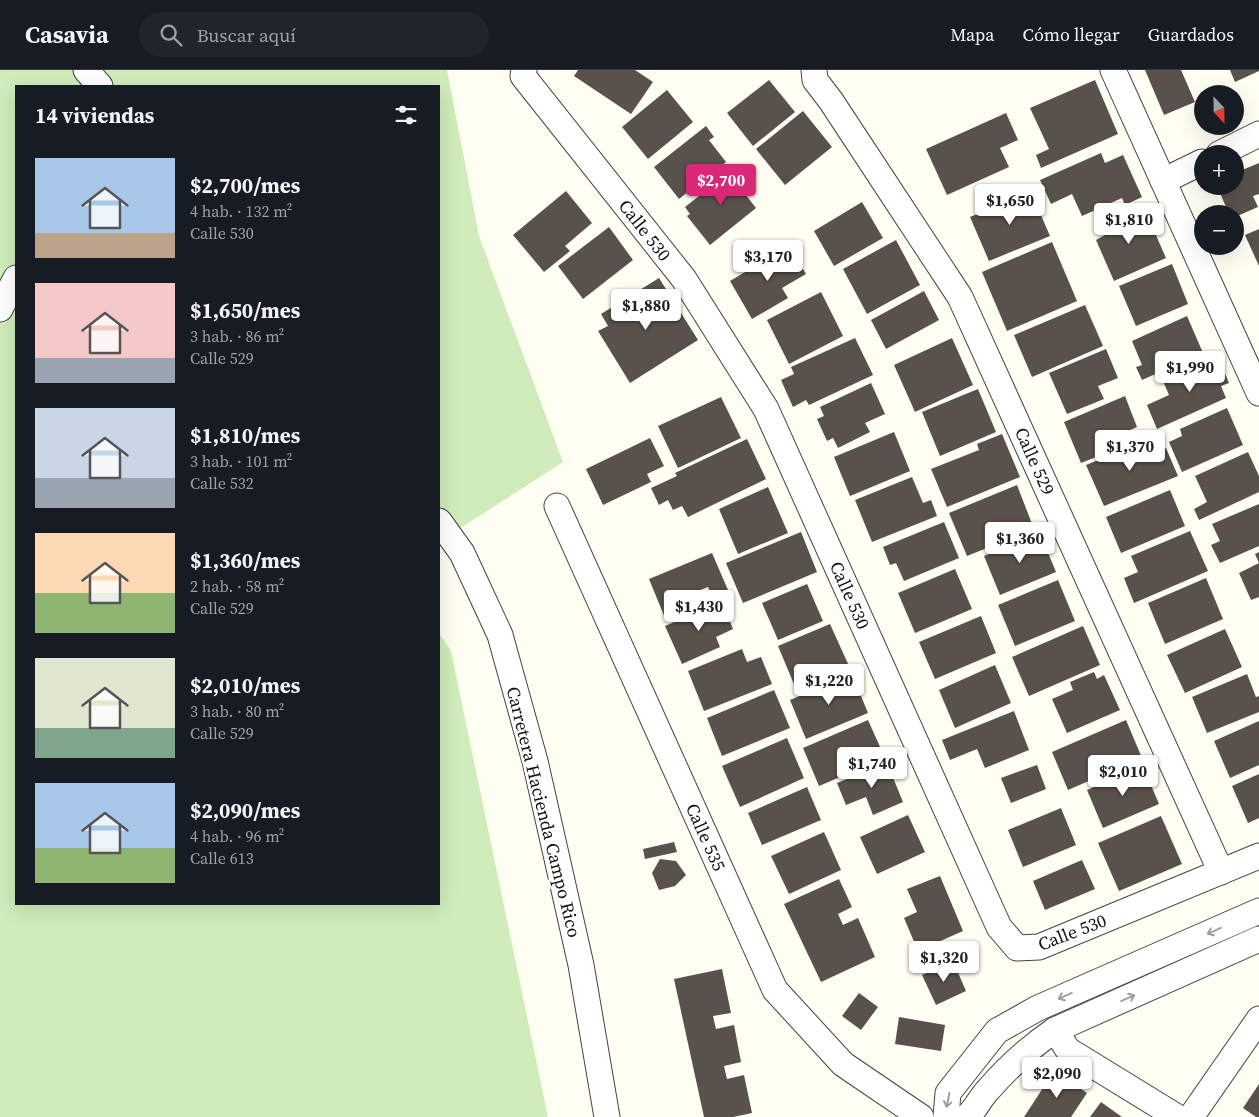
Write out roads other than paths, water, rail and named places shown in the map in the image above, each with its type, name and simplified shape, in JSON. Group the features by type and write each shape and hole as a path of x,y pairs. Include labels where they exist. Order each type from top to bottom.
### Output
{"street":[{"path":"86,70 99,85"},
{"name":"Calle 530","path":"524,70 523,76 684,279 766,409 999,927 1017,948 1039,948 1259,856"},
{"name":"Calle 529","path":"814,70 815,80 831,101 960,296 1221,872"},
{"path":"1113,70 1163,181 1256,377"},
{"path":"1237,145 1259,134"},
{"path":"1163,181 1194,166"},
{"path":"0,309 15,280"},
{"name":"Calle 535","path":"557,506 775,990 842,1064 921,1117"},
{"name":"Carretera Hacienda Campo Rico","path":"440,522 462,553 500,636 535,761 582,965 607,1117"},
{"path":"946,1117 948,1093 997,1031 1038,1008 1259,911"},
{"path":"966,1117 974,1111 979,1099 1008,1068 1036,1043 1056,1030 1259,939"},
{"path":"1191,1117 1259,1019"},
{"path":"1056,1030 1068,1050 1177,1117"}]}
